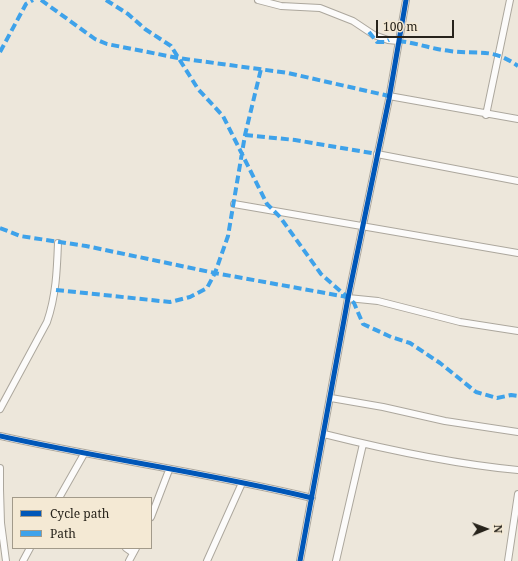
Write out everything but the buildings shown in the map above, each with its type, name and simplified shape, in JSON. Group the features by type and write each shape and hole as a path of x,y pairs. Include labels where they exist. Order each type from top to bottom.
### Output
{"street":[{"path":"258,0 281,6 320,8 353,21 374,34 388,40 398,41"},
{"path":"300,561 331,398 348,298 389,96 406,0"},
{"path":"486,115 510,0"},
{"path":"389,96 486,115 518,119"},
{"path":"377,154 518,181"},
{"path":"234,204 518,253"},
{"path":"0,409 47,322 52,308 56,290 58,242"},
{"path":"348,298 378,301 460,322 518,331"},
{"path":"331,398 383,407 445,421 518,432"},
{"path":"324,434 363,444 477,466 518,470"},
{"path":"0,436 84,454 242,483 312,498"},
{"path":"336,561 363,444"},
{"path":"60,497 84,454"},
{"path":"0,468 2,523 6,561"},
{"path":"152,515 169,470"},
{"path":"206,561 242,483"},
{"path":"508,561 518,494"},
{"path":"23,561 29,549"},
{"path":"129,561 135,550"}],"marked path":[{"path":"0,52 26,4 33,0"},
{"path":"41,0 95,39 107,44 178,58 288,73 389,96"},
{"path":"106,0 128,14 145,29 171,46 198,89 223,116 267,204 280,217 321,274 354,303 363,324 391,337 410,343 440,363 476,392 497,398 511,395 518,396"},
{"path":"369,32 377,42 385,42 389,40"},
{"path":"398,41 443,50 492,54 509,60 518,66"},
{"path":"56,290 170,302 190,297 207,288 215,273 228,236 245,135 261,69"},
{"path":"245,135 295,140 377,154"},
{"path":"0,228 20,236 86,246 215,273 347,297"}],"cycle path":[{"path":"300,561 348,298 389,99 406,0"},
{"path":"0,436 234,481 312,498"}]}
